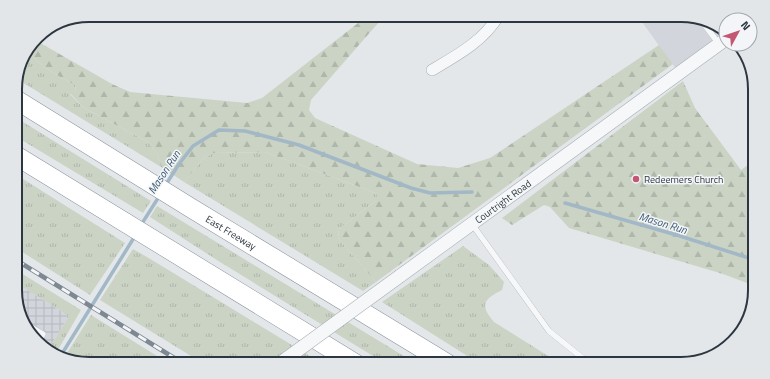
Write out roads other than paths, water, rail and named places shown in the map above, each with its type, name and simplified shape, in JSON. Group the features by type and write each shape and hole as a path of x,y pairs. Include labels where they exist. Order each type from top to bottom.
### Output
{"highway":[{"name":"East Freeway","path":"22,103 436,357"},
{"path":"22,159 345,357"}],"street":[{"path":"432,70 461,53 482,37 494,22"},
{"name":"Courtright Road","path":"289,357 718,46"}],"lane":[{"path":"709,28 718,37"},
{"path":"472,224 549,331 581,357"},
{"path":"35,329 43,334 42,337"}],"waterway":[{"name":"Mason Run","path":"165,186 193,146 219,130 245,131 299,145 411,188 430,193 472,192"},
{"name":"Mason Run","path":"141,225 160,195"},
{"name":"Mason Run","path":"565,203 680,236 748,258"},
{"name":"Mason Run","path":"63,352 135,236"}],"railway":[{"path":"22,264 173,357"}],"place":[{"name":"Redeemers Church","path":"636,179"}]}
